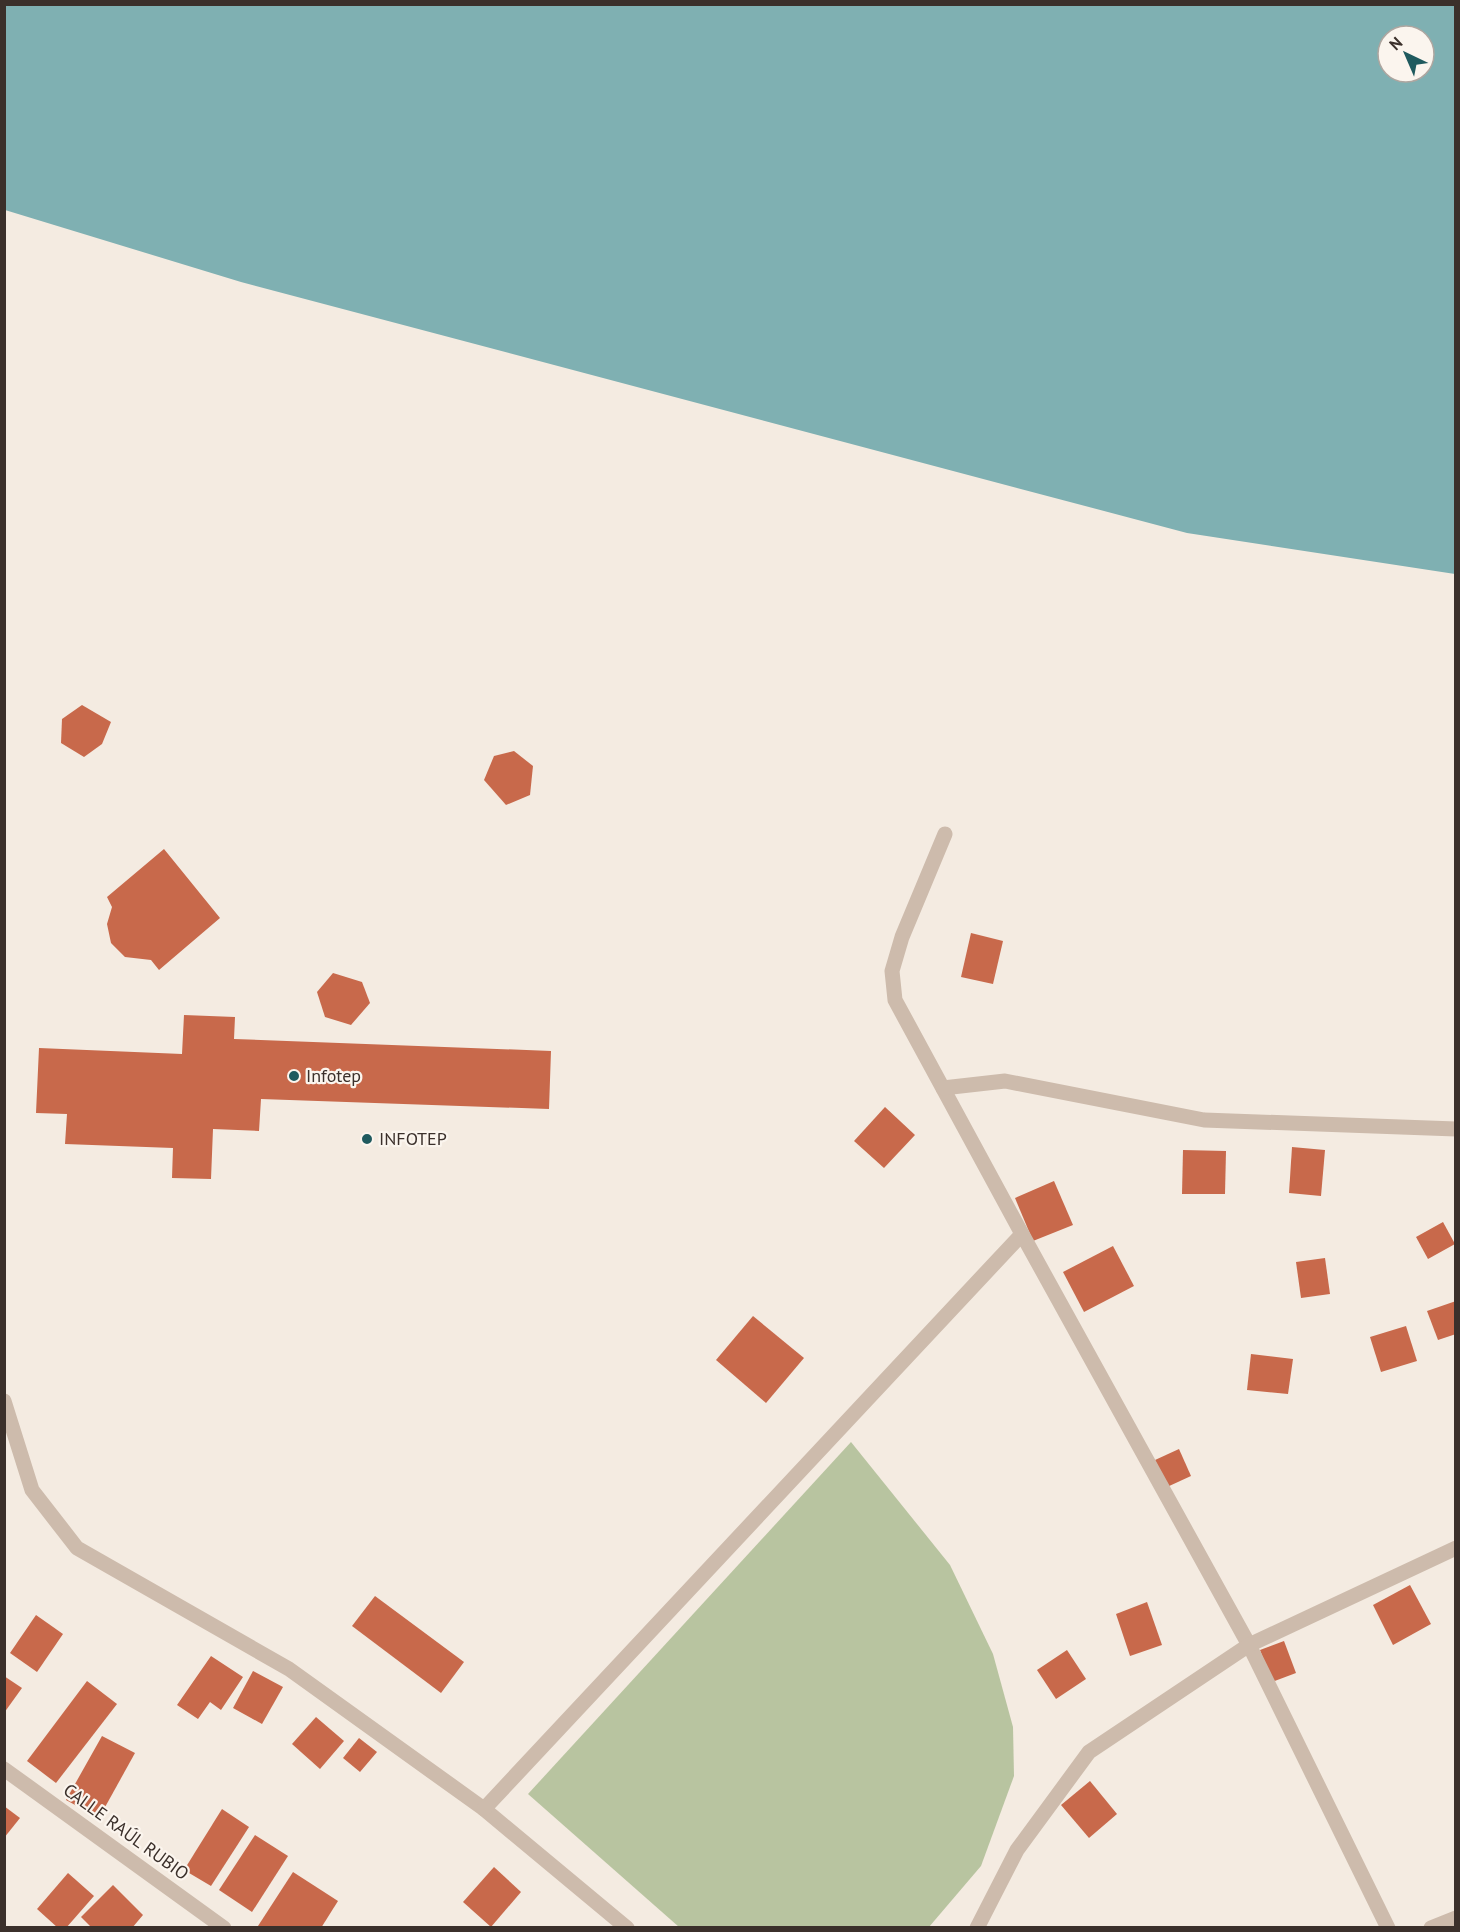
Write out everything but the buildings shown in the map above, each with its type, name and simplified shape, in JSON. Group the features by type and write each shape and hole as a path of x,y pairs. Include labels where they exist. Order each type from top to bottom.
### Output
{"street":[{"path":"945,834 902,937 892,971 896,1000 1022,1234 1249,1645 1388,1928"},
{"path":"943,1088 1005,1081 1204,1120 1455,1129"},
{"path":"484,1809 1022,1234"},
{"path":"4,1401 32,1490 77,1548 289,1669 484,1809 627,1928"},
{"path":"977,1928 1017,1850 1089,1752 1249,1645 1455,1548"},
{"name":"CALLE RAÚL RUBIO","path":"4,1769 224,1928"},
{"path":"1431,1928 1455,1918"}],"green space":[{"path":"851,1442 950,1565 993,1654 1013,1727 1014,1776 981,1866 929,1927 679,1927 528,1794"}],"water":[{"path":"4,5 1455,5 1455,574 1187,533 241,282 5,210"}],"place":[{"name":"Infotep","path":"294,1076"},
{"name":"INFOTEP","path":"367,1139"}]}
